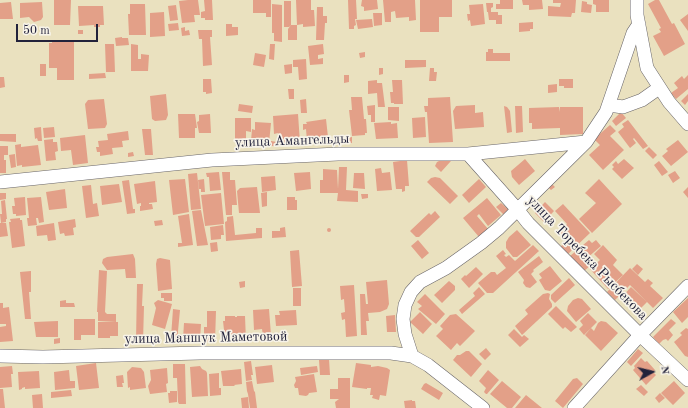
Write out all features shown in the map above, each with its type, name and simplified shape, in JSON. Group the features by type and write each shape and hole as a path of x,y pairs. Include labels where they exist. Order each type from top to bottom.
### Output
{"street":[{"path":"637,0 639,24 647,68 669,102 688,124"},
{"path":"483,408 428,365 412,356 405,334 403,319 405,306 411,292 420,282 446,268 499,228 517,208 586,142 606,112 633,33 639,24"},
{"path":"609,105 623,107 642,100 659,88"},
{"name":"улица Амангельды","path":"0,182 212,160 338,154 468,154 586,142"},
{"name":"улица Торебека Рысбекова","path":"468,154 517,208 528,223 640,335 688,380"},
{"path":"574,408 640,335 688,286"},
{"name":"улица Маншук Маметовой","path":"0,356 300,352 391,353 412,356"}],"building":[{"path":"54,0 71,0 70,25 54,25"},
{"path":"198,0 200,15 194,15 195,22 182,23 179,1"},
{"path":"204,0 212,0 213,20 205,20 205,18 201,18 201,12 205,11"},
{"path":"253,0 271,0 271,17 266,17 266,13 253,13"},
{"path":"296,0 311,0 311,10 314,10 315,26 303,27 303,24 297,25"},
{"path":"348,0 356,0 357,19 355,19 356,25 354,26 354,29 349,29"},
{"path":"362,0 377,0 378,9 364,11 364,7 361,6"},
{"path":"383,0 415,0 416,20 409,21 409,17 396,18 395,11 391,12 391,22 385,22"},
{"path":"420,0 452,0 452,17 439,17 439,32 420,32"},
{"path":"500,0 513,0 513,9 496,9 496,4 500,4"},
{"path":"522,0 542,0 543,9 529,10 529,5 523,5"},
{"path":"553,0 576,0 575,13 572,13 571,17 548,16 548,6 560,7 561,3 553,3"},
{"path":"593,0 609,0 609,12 596,12 596,5 593,4"},
{"path":"655,0 659,0 672,24 674,23 685,44 664,56 653,36 661,32 659,29 661,28 648,4"},
{"path":"284,1 291,1 291,25 289,27 284,27"},
{"path":"582,1 592,5 591,13 581,12"},
{"path":"11,2 13,19 0,19 0,3"},
{"path":"42,2 43,17 41,20 34,22 29,17 20,18 20,3"},
{"path":"486,3 493,3 491,12 487,12"},
{"path":"130,4 145,4 146,35 129,35 128,14 130,14"},
{"path":"272,4 282,5 282,42 274,41 274,33 272,33"},
{"path":"483,4 485,24 471,26 470,20 468,21 467,14 470,14 469,5"},
{"path":"176,5 178,20 170,21 168,6"},
{"path":"78,6 103,6 104,25 100,25 100,27 94,27 94,25 79,26"},
{"path":"317,7 323,7 323,16 327,16 324,40 316,40"},
{"path":"164,12 165,36 150,37 150,13"},
{"path":"488,12 498,12 498,15 502,15 502,24 496,24 496,20 489,20"},
{"path":"373,13 382,13 382,25 374,26"},
{"path":"688,14 688,31 680,20"},
{"path":"372,19 373,27 358,29 356,20"},
{"path":"533,22 533,29 530,29 530,31 519,32 519,23"},
{"path":"178,23 179,30 169,31 168,24"},
{"path":"226,24 232,24 232,27 238,27 238,35 226,36"},
{"path":"291,25 297,25 297,40 288,40 288,29"},
{"path":"185,27 185,31 189,30 190,35 182,36 181,28"},
{"path":"78,30 83,30 83,34 78,34"},
{"path":"198,30 212,30 212,37 210,37 212,65 203,66 202,39 199,39"},
{"path":"115,38 128,38 129,45 116,46"},
{"path":"52,40 74,40 74,80 57,80 57,68 49,68 49,43 52,43"},
{"path":"105,44 114,44 115,72 106,72"},
{"path":"131,44 138,45 138,59 141,59 141,54 149,55 148,71 131,71"},
{"path":"270,44 275,44 274,60 269,59"},
{"path":"323,44 324,54 318,55 318,59 323,58 323,64 310,65 308,46"},
{"path":"488,49 493,49 493,53 510,53 510,61 486,61 486,52 488,52"},
{"path":"365,52 365,57 360,58 359,53"},
{"path":"255,53 266,55 264,67 253,65"},
{"path":"306,59 307,79 299,80 298,67 293,67 293,60"},
{"path":"405,60 426,60 426,67 405,68"},
{"path":"40,64 46,64 46,76 40,76"},
{"path":"292,64 292,73 285,74 284,65"},
{"path":"379,68 383,68 383,74 379,75"},
{"path":"430,68 434,68 434,72 437,72 436,81 429,81"},
{"path":"105,73 106,78 89,79 89,74"},
{"path":"344,75 349,75 349,82 344,83"},
{"path":"688,75 688,89 676,99 671,93 678,88 674,83 682,76 684,79"},
{"path":"0,77 4,77 5,87 0,88"},
{"path":"203,79 211,79 212,93 206,94 206,92 203,92"},
{"path":"559,79 573,79 573,88 564,88 564,86 559,86"},
{"path":"377,80 377,83 382,83 385,107 378,107 377,93 368,94 368,81"},
{"path":"392,80 402,80 403,104 391,103 390,92 393,92"},
{"path":"557,84 557,92 548,93 548,85"},
{"path":"288,89 294,89 294,99 289,99"},
{"path":"166,94 168,115 166,120 155,121 152,119 150,96"},
{"path":"688,94 688,101 685,105 681,101"},
{"path":"351,97 362,97 364,119 366,119 367,133 365,133 365,135 352,136 349,110 352,110"},
{"path":"450,97 453,142 429,143 427,112 425,112 424,106 428,106 428,98"},
{"path":"104,99 107,124 105,128 88,129 85,104 88,100"},
{"path":"306,99 307,113 301,113 300,100"},
{"path":"239,104 253,106 252,113 238,111"},
{"path":"375,105 375,122 371,122 371,115 368,115 367,106"},
{"path":"475,105 475,113 483,112 484,127 455,129 453,111 456,106"},
{"path":"504,106 510,111 512,132 507,133"},
{"path":"515,106 522,106 523,132 516,133"},
{"path":"388,107 399,107 399,121 388,120"},
{"path":"559,107 559,112 560,107 583,107 583,134 560,135 560,128 532,129 532,123 529,123 529,108"},
{"path":"621,112 626,118 616,126 612,121"},
{"path":"178,114 195,114 197,128 195,128 195,138 179,138"},
{"path":"210,114 211,133 199,133 197,122 199,121 199,115"},
{"path":"298,114 300,143 284,144 284,139 278,140 278,133 274,134 273,116"},
{"path":"425,117 426,137 413,138 412,118"},
{"path":"235,118 251,118 251,132 246,131 246,143 235,143"},
{"path":"326,119 328,137 315,139 312,142 307,141 306,129 303,130 303,124 307,124 306,122"},
{"path":"628,120 648,146 643,149 634,138 633,139 636,143 630,148 618,132 624,127 622,124"},
{"path":"255,122 271,123 269,143 251,141 252,129 255,130"},
{"path":"391,122 391,124 397,123 398,138 376,139 374,123"},
{"path":"610,125 616,131 610,136 624,150 603,170 589,155 600,145 594,139"},
{"path":"41,127 42,141 38,141 37,138 35,139 34,128"},
{"path":"54,127 55,137 44,138 43,128"},
{"path":"142,129 151,129 153,155 145,155"},
{"path":"128,131 129,140 122,141 123,147 112,148 113,154 100,156 100,152 97,152 96,147 99,147 98,141 108,140 107,134"},
{"path":"0,134 16,134 16,142 0,141"},
{"path":"85,135 88,163 73,165 71,150 61,151 60,138"},
{"path":"352,137 352,143 343,143 343,138"},
{"path":"53,139 53,142 57,142 58,151 55,152 56,160 46,161 44,140"},
{"path":"678,140 688,152 671,166 662,156 668,151 666,149"},
{"path":"271,141 277,142 277,146 271,146"},
{"path":"21,144 21,147 38,145 41,165 22,167 22,165 17,166 15,145"},
{"path":"0,146 8,146 8,155 4,155 4,160 6,160 6,173 0,173"},
{"path":"649,147 657,155 653,159 645,151"},
{"path":"133,152 134,156 128,157 128,153"},
{"path":"15,154 16,167 11,168 9,155"},
{"path":"447,157 451,161 441,172 435,166 437,162"},
{"path":"525,159 535,171 519,185 512,177 511,171"},
{"path":"624,159 634,168 622,179 612,169 614,167 612,165 616,161 618,164"},
{"path":"407,160 409,186 405,186 405,191 402,192 402,189 396,189 393,162"},
{"path":"659,161 668,172 662,176 654,165"},
{"path":"339,167 347,167 346,190 358,191 358,202 337,201 338,193 320,193 320,180 323,180 323,169 337,170 338,189"},
{"path":"381,168 382,173 390,172 392,190 377,191 375,169"},
{"path":"675,171 680,178 673,183 668,175"},
{"path":"219,172 221,190 210,191 209,177 207,177 206,173"},
{"path":"222,172 230,172 230,180 235,180 237,205 232,205 232,215 226,215"},
{"path":"310,172 311,189 296,191 294,173"},
{"path":"197,173 201,209 191,210 188,174"},
{"path":"354,173 364,173 365,189 353,188"},
{"path":"275,176 276,190 262,192 261,177"},
{"path":"431,178 440,178 458,196 450,204 427,182"},
{"path":"185,179 189,212 173,215 169,180"},
{"path":"204,179 205,192 201,192 201,189 199,189 198,180"},
{"path":"479,179 486,187 469,203 462,195"},
{"path":"599,179 622,204 592,233 579,219 596,203 585,193"},
{"path":"129,180 133,209 135,209 135,213 127,214 122,181"},
{"path":"155,181 157,202 149,203 152,204 153,209 140,211 141,203 137,204 134,184"},
{"path":"119,184 122,202 102,205 100,186"},
{"path":"552,184 555,187 551,190 548,187"},
{"path":"91,185 93,204 97,203 99,216 86,218 82,186"},
{"path":"257,187 260,213 239,213 237,191 240,188"},
{"path":"688,187 688,198 683,192"},
{"path":"65,189 67,208 49,210 46,192"},
{"path":"267,192 267,206 262,207 261,193"},
{"path":"0,193 6,193 6,199 0,200"},
{"path":"221,193 224,224 205,226 201,195"},
{"path":"361,194 368,194 368,198 362,199"},
{"path":"25,197 26,215 16,216 16,214 13,214 12,206 15,206 14,198"},
{"path":"41,197 44,222 39,223 38,218 36,218 37,225 28,226 27,218 29,218 27,198"},
{"path":"287,197 295,197 295,200 297,200 297,210 287,210"},
{"path":"487,198 501,215 488,226 479,214 477,216 488,229 479,237 463,218"},
{"path":"5,200 7,219 6,222 1,223 1,201"},
{"path":"545,202 554,211 544,222 535,213"},
{"path":"501,203 509,210 504,215 496,207"},
{"path":"563,204 590,233 567,255 560,247 566,242 558,233 567,224 555,211"},
{"path":"201,210 208,245 197,246 192,211"},
{"path":"435,211 440,217 419,237 416,237 410,231 429,213 431,215"},
{"path":"189,214 193,245 178,247 178,243 182,243 178,216"},
{"path":"233,216 235,235 256,233 256,228 262,228 262,238 226,241 225,222 227,221 227,217"},
{"path":"20,218 20,220 22,220 25,246 12,248 9,222 11,222 10,219"},
{"path":"75,219 76,227 73,228 74,235 65,236 64,233 60,234 58,222"},
{"path":"162,220 163,225 155,226 154,221"},
{"path":"0,223 6,223 8,236 0,237"},
{"path":"54,223 56,240 48,241 47,235 37,236 36,226"},
{"path":"223,225 224,235 221,235 221,239 211,240 210,227"},
{"path":"285,227 286,237 272,238 272,231 280,231 280,228"},
{"path":"327,228 331,228 331,232 327,232"},
{"path":"517,230 531,245 517,257 513,257 506,248 506,242"},
{"path":"418,240 429,253 422,259 411,246"},
{"path":"589,240 592,243 596,240 601,246 586,259 591,265 583,272 570,256"},
{"path":"217,242 218,251 211,252 210,243"},
{"path":"533,245 539,251 493,293 487,293 478,283 491,272 495,272 497,275 506,268 496,256 503,250 506,257 509,255 515,261"},
{"path":"603,245 617,260 613,265 623,275 608,289 590,269 600,260 594,254"},
{"path":"299,250 302,286 292,287 290,251"},
{"path":"133,254 135,259 136,278 126,278 125,269 107,270 102,263 103,259 107,257"},
{"path":"539,256 543,262 533,270 534,271 531,274 537,282 530,288 526,287 523,283 524,280 518,272"},
{"path":"160,258 170,260 172,289 158,291 156,264 157,259"},
{"path":"637,264 643,269 638,275 632,269"},
{"path":"550,266 562,281 550,291 545,290 539,280 542,278 539,274"},
{"path":"476,267 483,274 469,288 461,279"},
{"path":"630,268 645,282 648,279 653,283 650,286 663,298 653,308 630,285 615,300 607,292"},
{"path":"99,270 107,271 105,312 107,314 116,314 116,322 98,321"},
{"path":"31,271 31,292 29,292 31,319 25,319 20,272"},
{"path":"569,278 575,285 555,303 551,299 551,295"},
{"path":"387,280 389,304 387,309 380,312 368,313 369,321 366,321 367,335 361,335 360,294 365,294 366,304 368,304 366,282"},
{"path":"245,281 245,287 240,288 239,282"},
{"path":"449,281 455,286 455,290 442,303 434,295"},
{"path":"137,284 143,284 143,342 136,341"},
{"path":"354,285 357,336 346,337 345,319 342,320 341,313 345,312 344,299 341,300 340,286"},
{"path":"479,287 485,294 462,314 459,310 475,296 473,293"},
{"path":"631,287 647,302 637,312 621,298"},
{"path":"293,288 301,288 301,306 293,306"},
{"path":"161,293 172,293 172,301 164,301 164,298 161,298"},
{"path":"425,294 445,314 436,324 418,309 422,306 417,302"},
{"path":"543,294 550,294 549,299 552,307 522,335 515,326 528,314 525,310"},
{"path":"578,298 582,299 591,309 576,322 567,311 568,306 573,300"},
{"path":"688,298 688,317 682,323 673,312"},
{"path":"66,300 66,303 74,303 75,307 60,307 60,301"},
{"path":"158,300 172,304 165,329 152,325 156,308 154,303"},
{"path":"0,303 3,303 3,308 9,307 13,341 0,342 0,327 6,326 6,324 0,324"},
{"path":"556,306 577,327 571,332 565,327 563,329 548,314"},
{"path":"173,309 180,310 177,342 168,342 168,337 171,337"},
{"path":"269,309 271,335 263,336 262,329 254,330 253,310"},
{"path":"296,310 297,325 276,326 275,315 280,315 279,311"},
{"path":"207,311 216,311 215,342 204,342 204,327 207,327"},
{"path":"420,312 432,324 423,334 410,322"},
{"path":"588,313 597,322 584,335 579,329 583,325 580,321"},
{"path":"456,314 475,331 460,346 457,343 451,350 436,336 443,329 440,326 450,315"},
{"path":"395,315 396,332 387,332 386,316"},
{"path":"225,316 245,316 246,341 236,342 236,338 225,339 223,321 225,321"},
{"path":"74,319 95,319 95,335 81,335 81,340 74,340"},
{"path":"671,319 676,323 669,330 673,335 668,341 666,339 663,340 659,344 653,337"},
{"path":"58,321 58,337 36,337 34,322"},
{"path":"601,321 606,322 618,333 601,351 585,335 591,328 594,331 598,323"},
{"path":"98,322 118,322 118,336 98,338"},
{"path":"184,323 201,324 200,340 183,339"},
{"path":"686,328 688,329 688,357 685,356 674,342 682,335 680,333"},
{"path":"514,329 522,337 524,335 529,339 520,347 508,335"},
{"path":"60,338 60,343 54,344 54,339"},
{"path":"486,348 491,354 485,360 479,354"},
{"path":"638,349 643,353 631,366 627,362"},
{"path":"466,351 469,351 482,364 471,377 453,360 457,355 460,355"},
{"path":"641,358 645,362 647,361 655,370 653,372 656,375 646,385 633,370 635,368 634,366"},
{"path":"329,359 330,375 320,375 319,360"},
{"path":"251,361 253,375 251,375 252,380 246,381 244,362"},
{"path":"96,363 99,388 79,390 76,366"},
{"path":"356,363 371,365 371,367 378,366 390,370 386,396 380,395 379,400 372,398 373,395 370,395 371,388 367,389 352,387"},
{"path":"173,364 185,364 186,404 179,404 178,402 177,378 173,378"},
{"path":"272,365 274,382 257,384 255,367"},
{"path":"12,366 12,387 0,388 0,367"},
{"path":"200,366 207,373 208,396 192,397 190,367"},
{"path":"317,366 318,372 301,375 300,368"},
{"path":"132,367 141,368 144,372 146,388 130,390 130,387 128,388 127,372"},
{"path":"167,368 167,392 150,394 148,386 151,380 150,370"},
{"path":"241,369 242,384 234,385 235,386 223,386 221,371"},
{"path":"69,370 70,381 75,381 75,388 55,390 54,372"},
{"path":"488,370 499,380 486,394 484,392 486,388 479,381"},
{"path":"39,371 40,388 25,389 25,387 19,390 18,372"},
{"path":"219,373 219,388 221,388 221,395 210,396 209,374"},
{"path":"314,374 317,392 309,393 306,396 299,395 298,388 295,388 294,385 296,381 295,377"},
{"path":"123,375 123,387 117,387 116,376"},
{"path":"338,378 350,378 350,408 336,408 335,402 339,399 330,399 330,389 338,389"},
{"path":"577,378 583,384 563,408 555,401 573,379"},
{"path":"252,381 257,408 250,408 246,382"},
{"path":"502,381 521,397 512,408 507,408 490,394"},
{"path":"674,381 685,393 673,405 661,393"},
{"path":"426,383 443,393 439,400 421,389"},
{"path":"641,385 648,392 644,396 636,389"},
{"path":"0,389 3,389 5,408 0,408"},
{"path":"71,390 72,396 51,398 51,392"},
{"path":"170,391 177,391 177,402 169,403 168,393 170,393"},
{"path":"660,393 665,398 659,403 655,398"},
{"path":"42,394 43,408 33,408 32,395"},
{"path":"526,395 542,408 515,408"},
{"path":"248,397 249,408 242,408 241,398"},
{"path":"404,401 415,401 416,408 405,408"}]}
